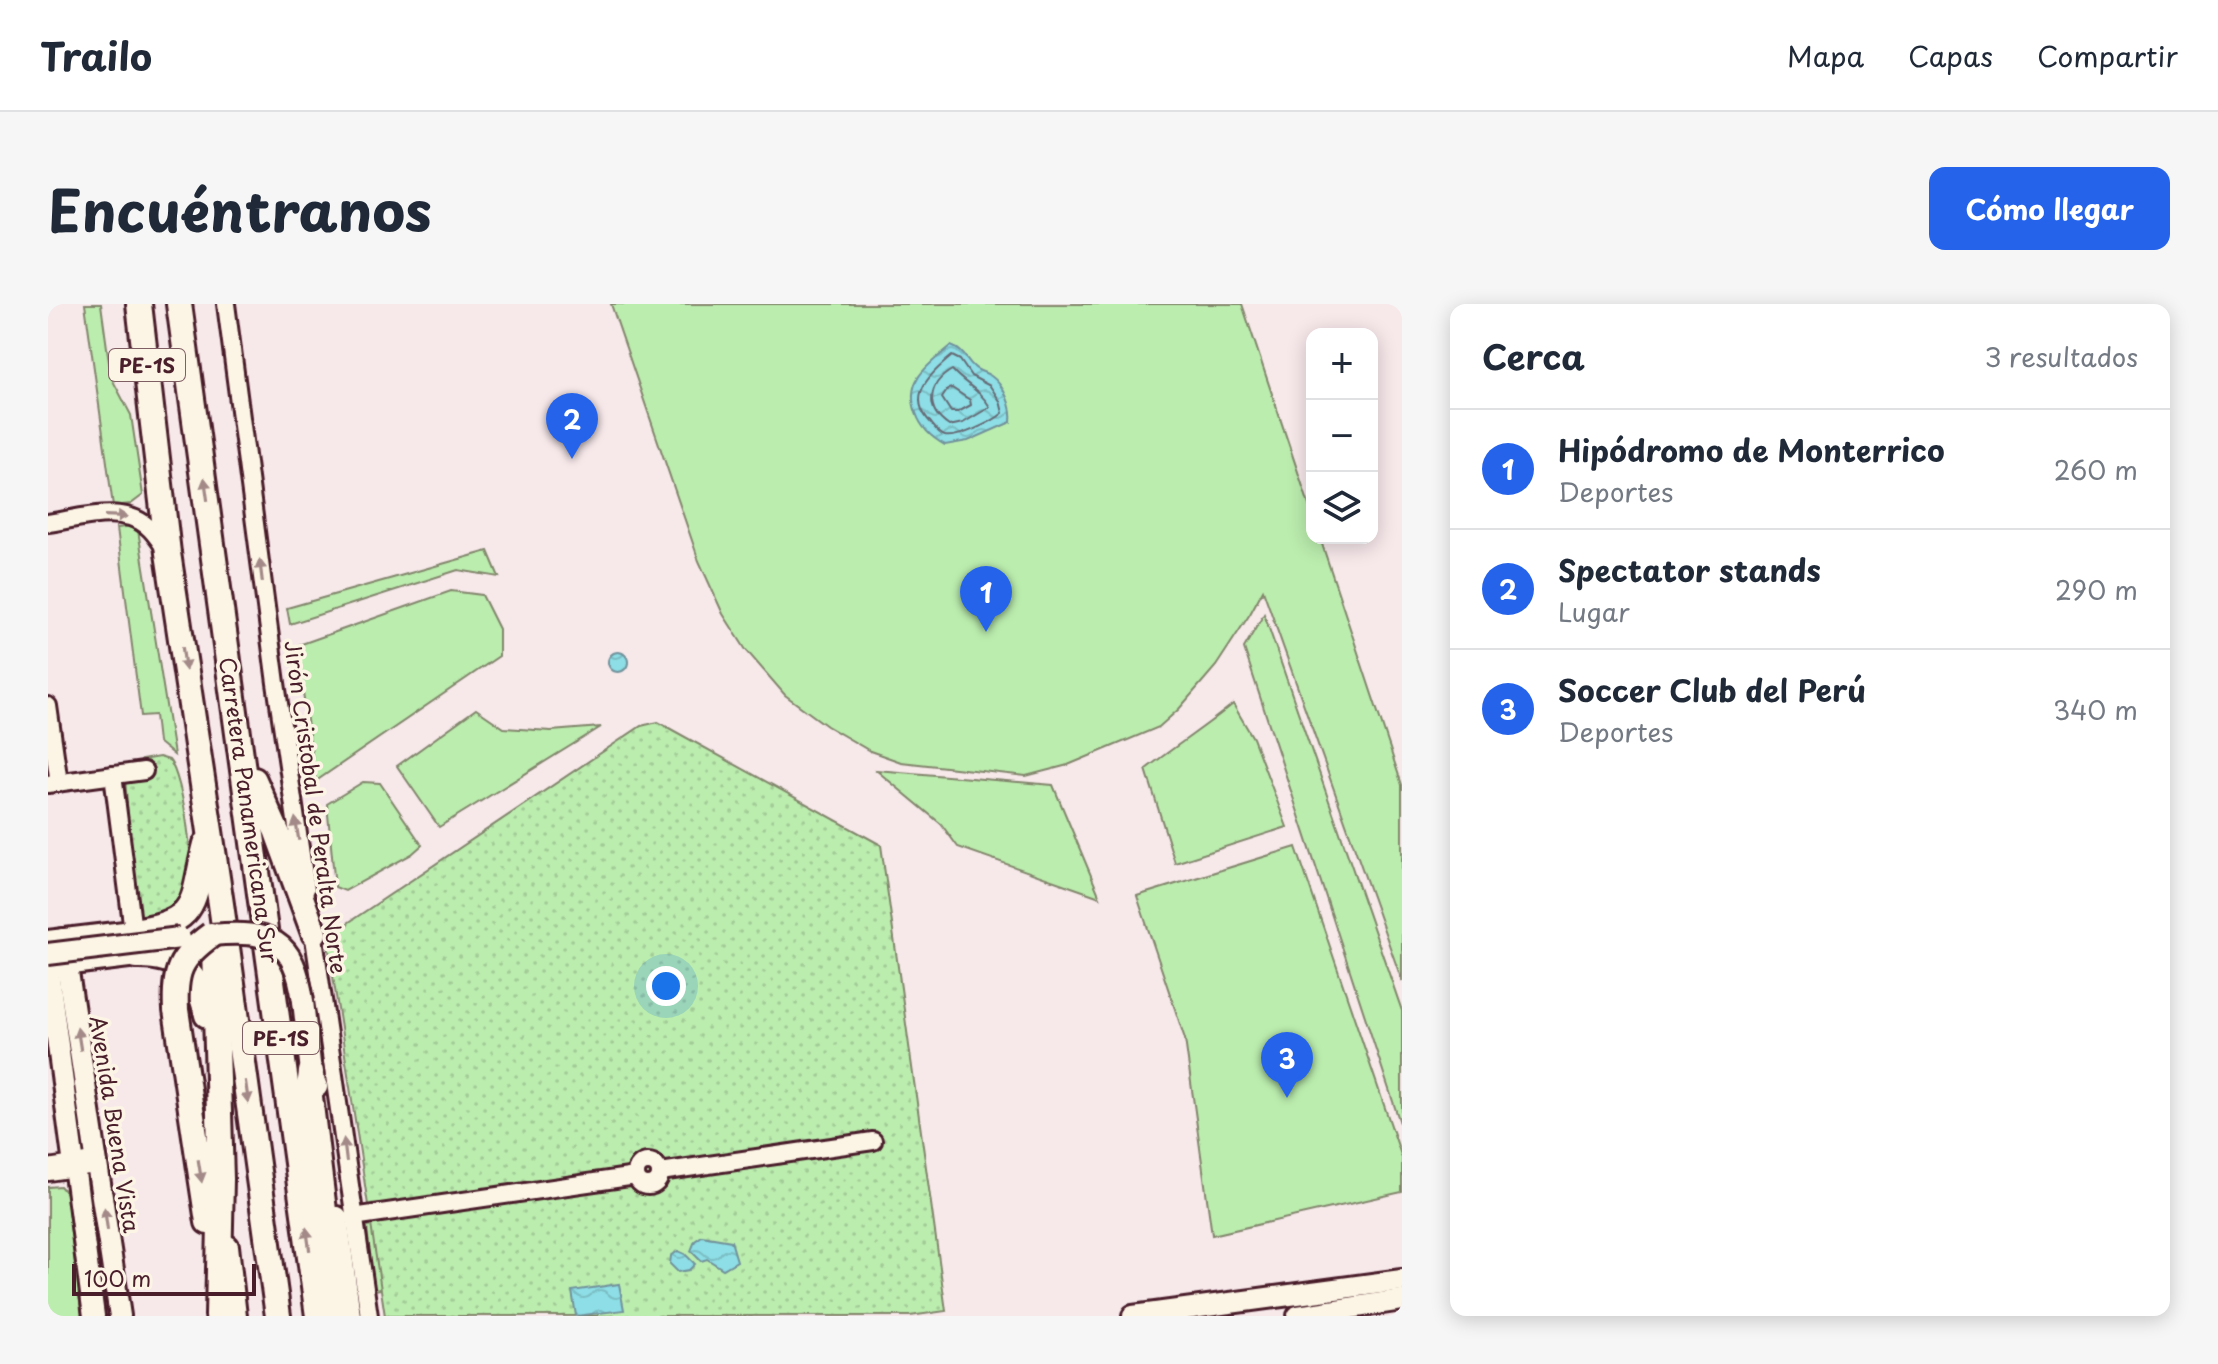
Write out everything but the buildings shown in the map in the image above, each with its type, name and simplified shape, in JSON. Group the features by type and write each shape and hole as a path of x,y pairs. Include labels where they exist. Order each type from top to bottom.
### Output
{"highway":[{"name":"Carretera Panamericana Sur","path":"139,304 168,553 278,1316"},
{"name":"Carretera Panamericana Sur","path":"179,304 318,1316"},
{"path":"244,760 277,832 314,933"},
{"path":"133,931 165,926 181,916 196,896 210,832"},
{"path":"218,1316 221,1179 214,930 221,904"},
{"path":"211,935 178,968 175,990 217,1280"},
{"path":"137,956 169,959 184,967 197,982 216,1056"},
{"path":"311,1072 309,1089 337,1316"}],"main road":[{"path":"56,940 133,931"},
{"path":"48,954 253,933 271,939 291,956 300,978 311,1072 321,1098 350,1316"},
{"name":"Avenida Buena Vista","path":"56,940 54,967 69,1129 94,1316"},
{"path":"54,967 137,956"},
{"name":"Avenida Buena Vista","path":"54,967 93,1125 120,1316"},
{"path":"48,1131 93,1125"},
{"path":"48,1170 98,1163"},
{"path":"221,1179 236,1316"},
{"path":"1133,1316 1402,1280"},
{"path":"1298,1316 1402,1300"}],"street":[{"name":"Jirón Cristobal de Peralta Norte","path":"226,304 276,683 369,1316"},
{"path":"48,523 111,514 131,517 147,526 168,553"},
{"path":"48,706 53,784 144,771"},
{"path":"113,775 133,931"},
{"path":"353,1217 636,1176 637,1169 646,1162 653,1163 660,1172 873,1141"}],"green space":[{"path":"85,304 101,304 111,377 131,415 143,495 131,504 113,506"},
{"path":"611,304 1242,304 1306,496 1306,544 1322,544 1402,785 1402,981 1263,590 1216,666 1159,727 1068,765 1026,776 901,762 870,751 827,726 785,695 746,650 723,614 699,561"},
{"path":"134,526 138,530 174,755 158,742 155,715 141,716 117,528"},
{"path":"488,551 499,577 458,570 290,624 287,608"},
{"path":"451,591 482,595 499,629 499,656 316,781 296,646"},
{"path":"1264,614 1402,1011 1402,1129 1244,648"},
{"path":"1233,704 1253,738 1287,827 1175,863 1146,769"},
{"path":"476,709 504,728 551,731 601,727 439,827 397,766"},
{"path":"658,722 881,845 946,1311 910,1316 385,1316 327,937 641,726"},
{"path":"159,757 169,760 179,785 191,869 187,895 154,924 136,917 125,778 143,775 141,760"},
{"path":"876,770 1053,785 1100,897 958,847 941,824"},
{"path":"363,782 380,783 422,845 412,854 345,891 335,887 327,804"},
{"path":"1296,847 1402,1158 1402,1192 1212,1235 1185,1039 1137,896"},
{"path":"60,1186 66,1193 82,1316 48,1316 48,1187"},
{"path":"410,1221 410,1285 373,1290 367,1226"}],"water":[{"path":"951,346 976,369 1000,385 1009,403 1011,422 968,441 945,445 931,436 921,423 913,401 913,391 920,374"},
{"path":"618,652 625,655 628,662 625,669 618,672 611,669 608,662 611,655"},
{"path":"702,1236 731,1241 737,1261 723,1269 707,1259 701,1261 691,1251 695,1241"},
{"path":"678,1251 695,1264 689,1270 678,1272 670,1264 671,1256"},
{"path":"619,1284 624,1310 576,1316 572,1291"}],"place":[{"name":"Spectator stands","path":"572,459"},
{"name":"Hipódromo de Monterrico","path":"986,632"},
{"name":"Soccer Club del Perú","path":"1287,1098"}]}
